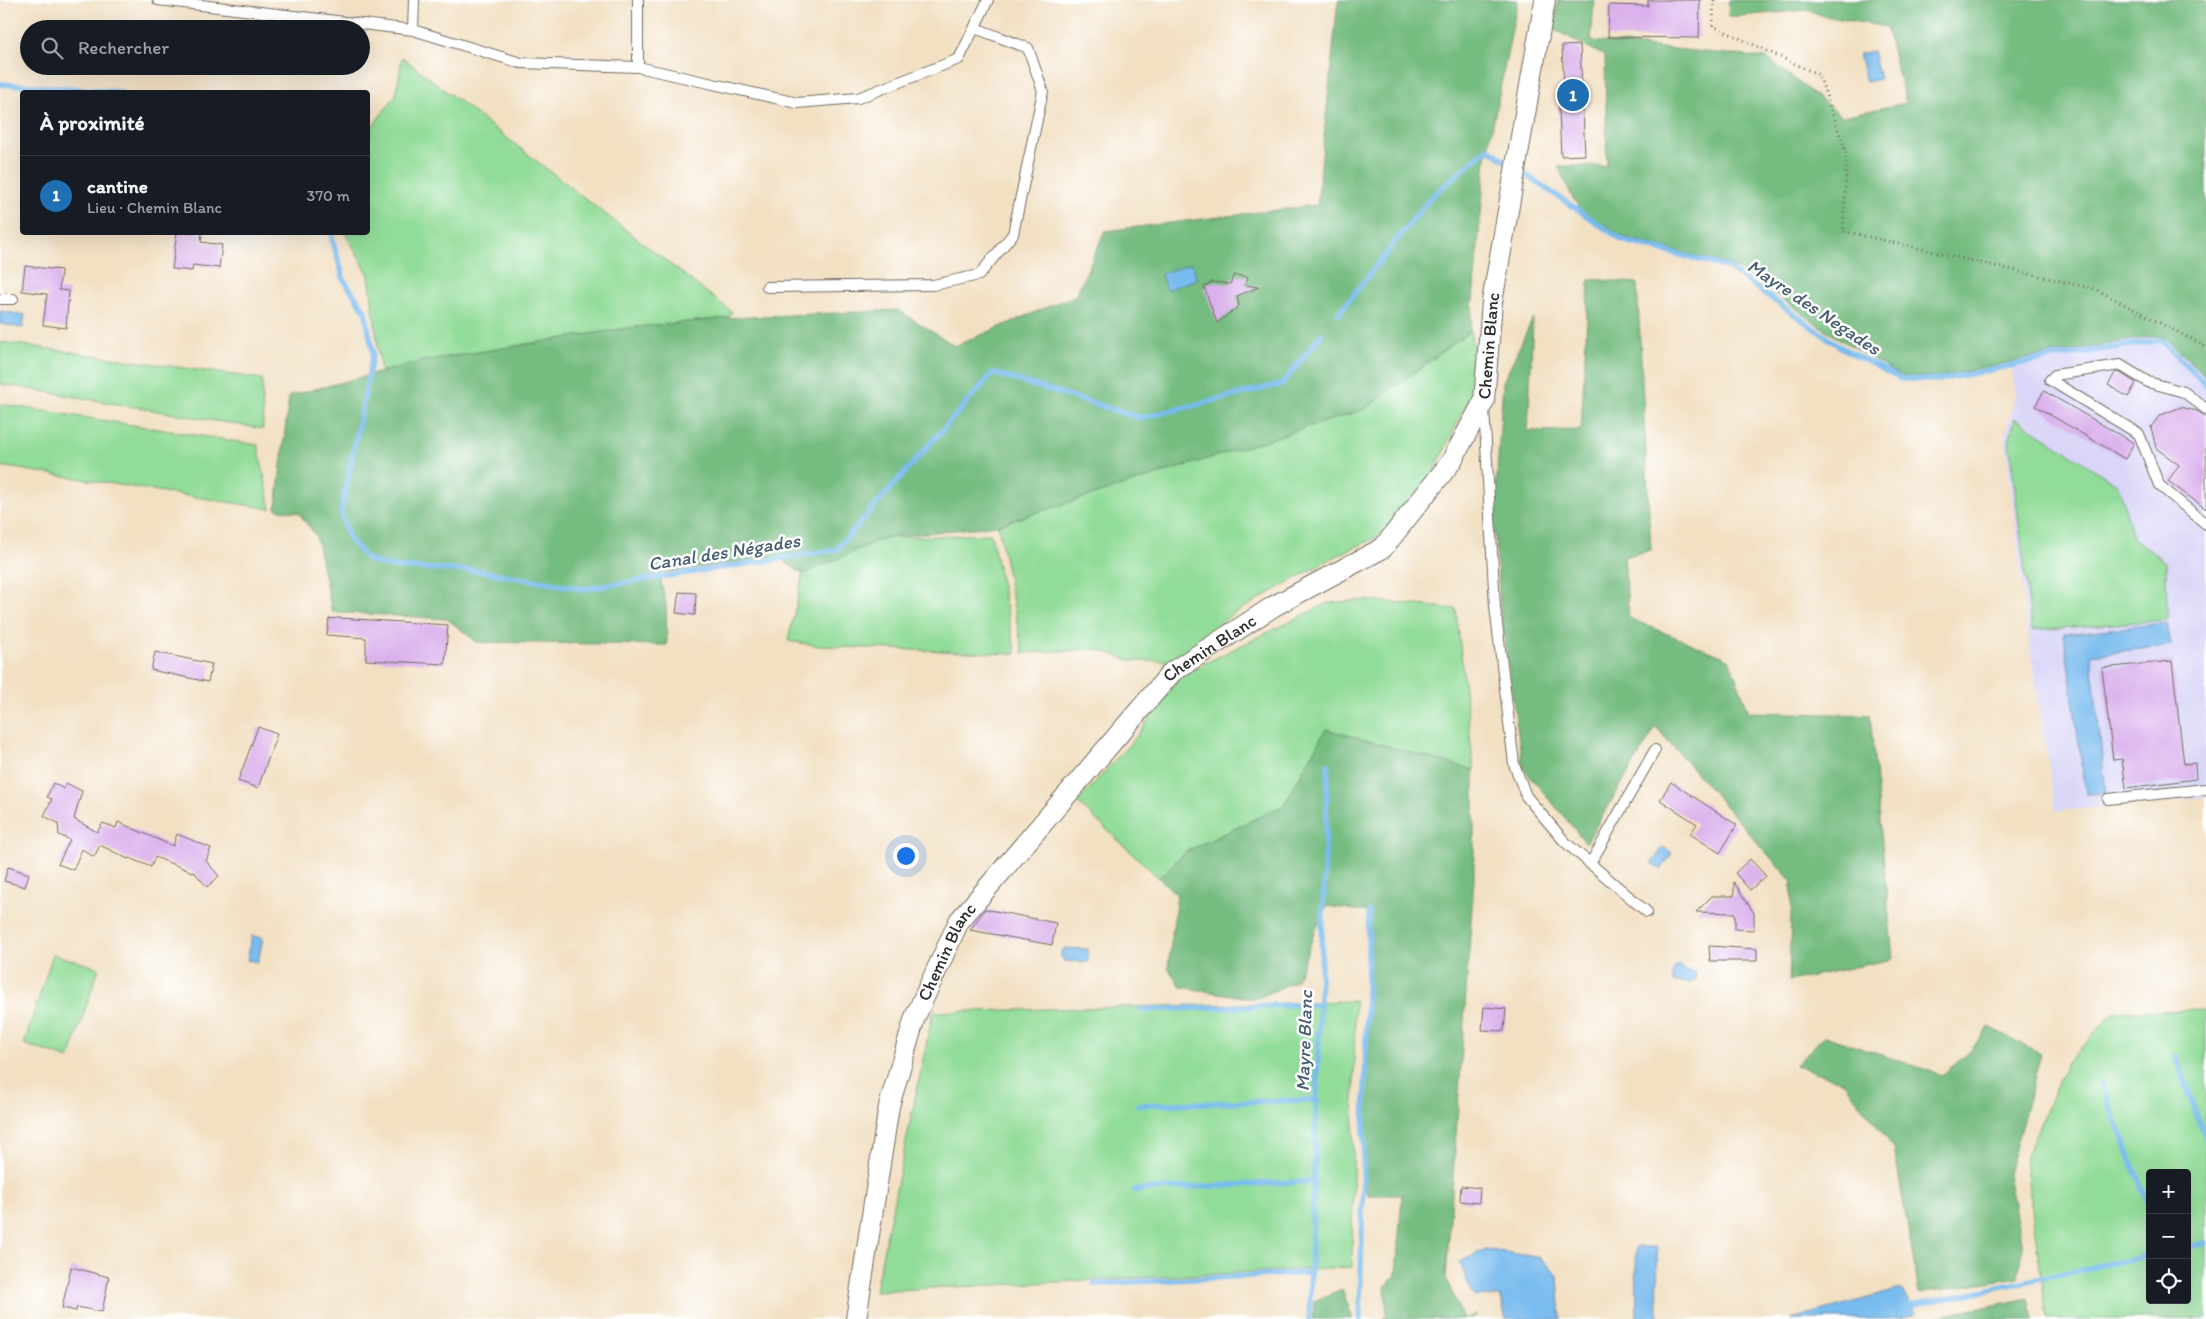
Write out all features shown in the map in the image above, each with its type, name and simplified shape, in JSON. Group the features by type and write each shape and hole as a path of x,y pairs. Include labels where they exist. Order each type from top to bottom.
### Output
{"street":[{"name":"Chemin Blanc","path":"856,1319 888,1106 915,1017 959,922 1172,672 1274,606 1383,548 1451,462 1484,401 1492,302 1545,0"}],"lane":[{"path":"158,0 328,20"},
{"path":"413,30 414,0"},
{"path":"638,0 638,67"},
{"path":"370,25 413,30 522,63 638,67 797,103 858,98 959,59 988,0"},
{"path":"766,287 934,285 979,275 1012,234 1043,91 1028,48 975,28"},
{"path":"0,299 13,299"},
{"path":"2206,409 2184,392 2148,382 2120,365 2055,375 2050,380 2139,434 2158,484 2206,524"},
{"path":"1484,401 1495,607 1514,764 1526,796 1565,842 1647,912"},
{"path":"1590,864 1655,750"},
{"path":"2108,799 2206,789"}],"path":[{"path":"1714,0 1713,26 1819,75 1848,156 1844,231 2095,289 2206,347"}],"shaded area":[{"path":"2164,326 2206,358 2206,797 2056,811 2030,649 2005,437 2015,394 2010,348"}],"green space":[{"path":"1338,0 1518,0 1486,159 1470,331 1365,409 998,525 883,538 803,574 776,556 659,573 666,604 667,645 477,642 447,619 332,612 316,536 299,513 276,509 289,396 423,361 627,328 728,318 898,310 955,346 1076,295 1105,231 1317,205"},
{"path":"1558,0 1594,0 1591,41 1767,58 1842,116 1906,103 1886,27 1824,16 1808,10 1728,17 1729,0 2206,0 2206,377 2165,338 2154,336 2034,357 1939,377 1901,376 1833,335 1744,272 1729,265 1623,237 1581,210 1572,197 1558,166 1607,166 1605,56 1553,29"},
{"path":"402,57 732,312 728,318 627,328 423,361 381,372 369,275 346,235 370,235 370,133 371,128 396,95"},
{"path":"1589,279 1637,283 1651,550 1624,557 1629,618 1729,659 1749,712 1870,715 1893,959 1789,981 1792,882 1656,727 1586,843 1523,768 1500,607 1494,520 1503,382 1533,318 1528,431 1581,430"},
{"path":"1470,331 1480,376 1430,480 1379,536 1330,559 1233,614 1173,661 1133,661 1096,649 1023,653 998,525 1365,409"},
{"path":"0,342 262,379 263,429 0,384"},
{"path":"0,404 258,445 271,509 0,466"},
{"path":"2015,418 2118,485 2133,538 2166,562 2167,620 2032,630 2009,442"},
{"path":"991,534 1016,654 820,646 788,641 803,574 883,538"},
{"path":"1366,600 1456,609 1474,770 1326,730 1284,805 1185,852 1159,878 1077,802 1136,737 1181,675 1328,603"},
{"path":"1326,729 1474,770 1474,878 1446,1278 1463,1319 1382,1319 1387,1314 1385,1287 1396,1275 1402,1195 1368,1195 1362,1177 1369,912 1327,906 1315,931 1297,980 1256,999 1181,987 1168,968 1177,895 1159,878 1185,852 1284,805"},
{"path":"53,954 99,968 69,1059 24,1044"},
{"path":"1355,1001 1352,1267 875,1291 933,1012"},
{"path":"2206,1010 2206,1319 2047,1319 2025,1159 2066,1064 2114,1012"},
{"path":"1989,1027 2041,1054 2008,1174 2022,1247 2018,1277 1919,1293 1894,1148 1843,1082 1795,1065 1824,1036 1942,1075 1967,1054"},
{"path":"1342,1289 1353,1319 1313,1319 1314,1301"},
{"path":"2029,1298 2034,1319 1926,1319"},
{"path":"1477,1314 1472,1319 1463,1319"}],"water":[{"path":"1873,51 1880,79 1866,82 1859,54"},
{"path":"1192,263 1197,279 1166,290 1161,274"},
{"path":"0,311 25,315 23,328 0,324"},
{"path":"2167,623 2171,645 2091,655 2106,793 2086,794 2064,634"},
{"path":"1663,847 1672,853 1661,870 1652,863"},
{"path":"252,936 263,938 258,962 247,960"},
{"path":"1065,948 1088,949 1088,962 1064,961 1061,957 1061,951"},
{"path":"1681,965 1685,970 1695,972 1696,978 1690,983 1673,982 1672,974 1675,966"},
{"path":"1636,1247 1657,1247 1658,1319 1637,1319"},
{"path":"1486,1249 1541,1258 1558,1276 1561,1319 1506,1319 1500,1297 1473,1296 1460,1262"},
{"path":"1901,1289 1917,1314 1899,1319 1791,1319"}],"building":[{"path":"1648,0 1700,0 1699,38 1608,37 1609,5 1648,6"},
{"path":"1580,45 1585,155 1561,156 1558,88 1564,88 1562,46"},
{"path":"177,235 202,235 201,242 222,245 219,268 193,265 192,271 172,269"},
{"path":"25,266 61,270 59,290 69,291 66,328 43,325 47,294 22,291"},
{"path":"1234,275 1248,277 1245,285 1259,287 1237,296 1239,306 1217,323 1204,287 1212,282 1230,284"},
{"path":"2119,372 2136,383 2128,397 2108,385 2115,373"},
{"path":"2044,391 2134,443 2125,459 2035,406"},
{"path":"2181,407 2197,411 2206,417 2206,509 2168,481 2179,465 2156,448 2151,427 2159,416"},
{"path":"679,592 696,593 695,615 676,613"},
{"path":"339,618 448,625 445,664 366,660 366,638 327,635 329,619"},
{"path":"155,652 212,664 208,682 151,670"},
{"path":"2172,661 2184,764 2195,763 2196,779 2126,788 2122,759 2113,760 2102,668"},
{"path":"258,727 277,734 258,788 238,781"},
{"path":"1671,782 1737,825 1720,853 1690,834 1697,824 1660,800"},
{"path":"53,783 64,789 66,783 82,791 74,819 97,832 103,823 116,828 118,822 173,846 177,834 211,848 206,861 219,876 207,887 195,873 155,857 151,867 128,859 100,845 94,857 82,849 73,870 58,864 70,840 59,835 58,823 44,816 52,799 47,797"},
{"path":"1750,859 1766,876 1750,890 1735,873"},
{"path":"8,867 29,874 25,887 4,881"},
{"path":"1734,882 1754,913 1754,930 1735,929 1735,913 1696,912 1712,896 1734,896"},
{"path":"985,909 1056,923 1052,945 970,930"},
{"path":"1709,946 1757,949 1757,961 1710,961"},
{"path":"1484,1007 1506,1009 1504,1031 1482,1030"},
{"path":"1461,1186 1480,1188 1479,1203 1460,1201"},
{"path":"71,1267 109,1277 102,1312 77,1307 76,1311 62,1308"}],"waterway":[{"name":"Canal des Négades","path":"0,84 90,90"},
{"name":"Canal des Négades","path":"1338,314 1431,197 1488,148 1507,162"},
{"name":"Mayre des Negades","path":"1525,174 1622,240 1727,267 1842,348 1901,379 1940,380 2048,358 2161,340 2206,385"},
{"name":"Canal des Négades","path":"332,235 344,280 365,311 373,353 341,513 349,539 368,560 391,567 480,571 584,589 836,550 993,373 1141,418 1282,384 1322,334"},
{"name":"Mayre Blanc","path":"1309,1319 1328,764"},
{"path":"1360,1319 1369,912"},
{"path":"1141,1010 1320,1004"},
{"path":"2176,1056 2206,1141"},
{"path":"2101,1083 2146,1199"},
{"path":"1139,1105 1317,1100"},
{"path":"1135,1190 1314,1181"},
{"path":"2191,1246 2206,1243"},
{"path":"1905,1307 2146,1256"},
{"path":"1094,1284 1310,1273"}],"place":[{"name":"cantine","path":"1573,95"}]}
